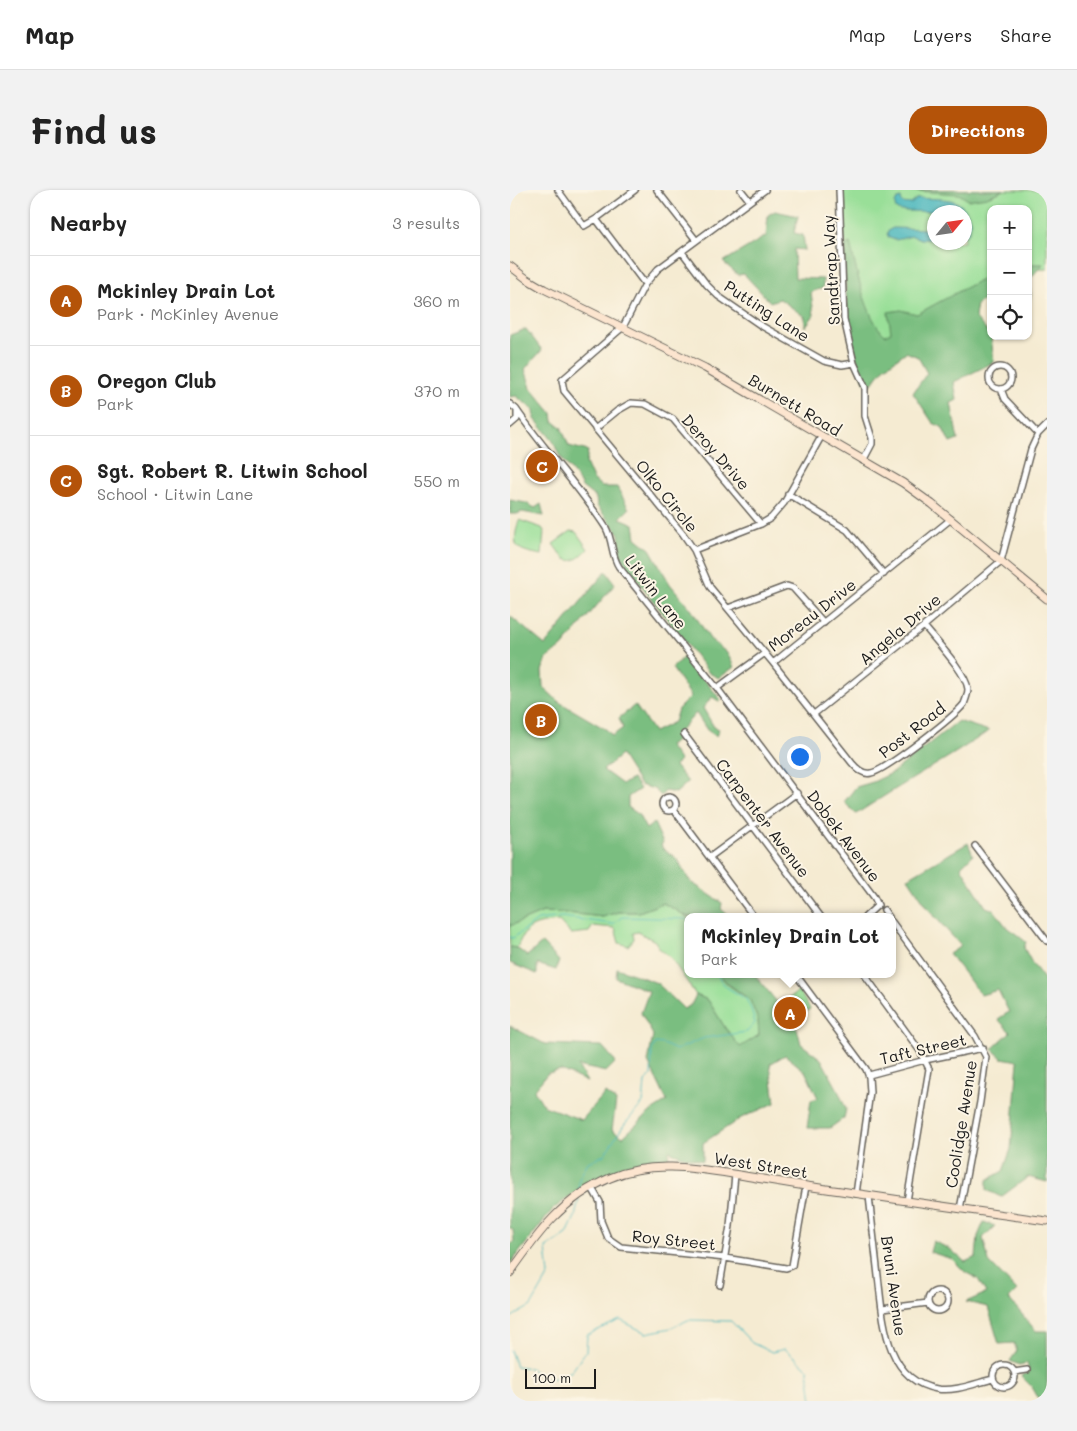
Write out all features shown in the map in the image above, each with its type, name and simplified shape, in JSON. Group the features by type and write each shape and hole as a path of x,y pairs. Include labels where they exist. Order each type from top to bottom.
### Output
{"main road":[{"name":"Burnett Road","path":"510,266 544,289 705,368 910,488 951,519 1047,600"},
{"name":"West Street","path":"510,1273 550,1220 575,1199 619,1174 655,1167 689,1167 869,1196 1047,1221"}],"street":[{"path":"558,190 584,226 596,220 635,190"},
{"path":"657,190 696,240"},
{"path":"741,190 749,200"},
{"path":"623,327 645,284 658,269 765,190"},
{"name":"Sandtrap Way","path":"839,190 844,319 854,363 865,387 865,416 872,438 872,444 864,461"},
{"path":"596,220 645,284"},
{"name":"Putting Lane","path":"682,252 707,285 718,296 760,325 824,362 842,366 854,363"},
{"name":"Olko Circle","path":"623,327 562,380 564,391 683,534 694,550 761,524 771,518 788,494 822,437"},
{"path":"998,367 1008,370 1011,376 1010,383 1002,389 992,385 989,378 991,372 998,367"},
{"path":"1002,389 1005,399 1038,434"},
{"name":"Deroy Drive","path":"595,429 617,411 632,403 645,404 673,419 761,524"},
{"name":"Litwin Lane","path":"510,404 517,410 604,526 612,541 613,555 619,567 717,688"},
{"path":"510,425 517,419 517,410"},
{"path":"1001,561 1031,449 1038,434 1047,425"},
{"path":"788,494 847,530 884,574"},
{"name":"Moreau Drive","path":"694,550 710,587 773,663 951,519"},
{"name":"Angela Drive","path":"814,714 924,626 1001,561"},
{"path":"728,608 787,586 793,588 824,623"},
{"name":"Post Road","path":"773,663 852,763 863,772 869,774 877,772 902,756 962,706 968,693 967,684 962,674 924,626"},
{"path":"717,688 765,653"},
{"name":"Dobek Avenue","path":"717,688 797,793 878,905 869,913"},
{"name":"Carpenter Avenue","path":"684,734 818,913"},
{"path":"710,857 797,793"},
{"path":"674,810 751,913"},
{"path":"975,846 1047,941"},
{"name":"Coolidge Avenue","path":"896,928 983,1048 986,1062 960,1209"},
{"path":"799,978 861,1061 868,1075 870,1092 856,1194"},
{"path":"867,978 925,1060 929,1069 907,1201"},
{"name":"Taft Street","path":"868,1075 925,1060 983,1048"},
{"path":"720,1286 735,1175"},
{"name":"Roy Street","path":"592,1188 600,1202 601,1221 608,1238 621,1247 725,1258 786,1268 792,1266 806,1186"},
{"name":"Bruni Avenue","path":"869,1196 882,1309 886,1332 893,1354 905,1370 917,1381 930,1387 957,1388 993,1378"},
{"path":"937,1291 945,1293 948,1300 946,1308 939,1312 932,1310 928,1303 930,1295 937,1291"},
{"path":"882,1309 928,1303"},
{"name":"Bruni Avenue","path":"1000,1365 1008,1365 1014,1372 1013,1380 1007,1386 998,1385 993,1378 994,1372 1000,1365"},
{"path":"1014,1372 1027,1370"}],"green space":[{"path":"842,190 1047,190 1047,269 1032,270 1032,205 987,205 987,290 892,347 849,317"},
{"path":"901,190 1004,190 987,197 968,200 959,194"},
{"path":"775,211 798,216 794,233 803,235 805,250 794,249 795,278 823,279 823,288 811,292 814,315 805,327 805,317 780,299 770,302 744,274 738,275 723,262 766,236 768,215"},
{"path":"850,243 867,305 878,327 885,335 891,332 888,312 901,310 917,314 987,276 987,298 977,304 975,317 987,331 987,340 991,340 994,362 954,382 957,400 951,403 958,440 950,443 942,427 933,423 913,393 927,373 918,357 906,352 884,368 871,385 865,383 854,350 848,316 844,246"},
{"path":"1032,264 1043,264 1032,277"},
{"path":"526,329 542,350 525,369 531,388 552,413 553,421 561,427 569,446 588,451 586,463 593,479 602,487 617,487 629,509 620,518 634,524 636,538 650,549 670,584 691,609 710,639 727,653 734,667 719,678 709,673 628,568 620,556 619,534 597,506 596,498 582,487 576,476 559,455 553,441 535,419 534,410 516,396 510,397 510,335"},
{"path":"535,462 543,471 544,476 536,479 528,468 529,464"},
{"path":"510,500 526,503 535,508 541,504 544,516 522,512 510,514"},
{"path":"519,520 542,528 544,531 542,555 526,551 517,546 515,537"},
{"path":"571,531 576,532 588,549 577,558 569,560 565,559 553,544"},
{"path":"606,571 615,584 562,647 546,659 542,671 543,687 559,702 607,730 612,736 623,728 619,718 635,705 654,732 674,722 678,709 691,696 672,668 685,656 721,700 719,701 712,697 703,708 714,727 719,729 716,736 707,730 696,713 678,733 681,738 669,746 680,761 675,766 688,782 676,793 665,791 661,796 654,789 640,785 621,755 603,770 622,784 633,779 640,789 628,797 628,807 638,814 646,829 654,823 663,843 661,845 663,849 676,858 691,882 722,903 721,909 726,913 684,913 684,915 663,903 639,912 618,912 603,917 543,912 510,926 510,616 545,645"},
{"path":"958,721 989,731 856,814 844,802 856,787 873,782 892,773"},
{"path":"968,843 973,855 961,867 986,907 994,910 1005,925 1026,942 1024,948 1032,963 1047,983 1047,1182 1028,1177 1001,1197 987,1190 987,1180 1003,1171 1011,1149 1018,1061 1002,1058 992,1049 1010,1032 998,1019 1009,1012 998,990 981,995 949,954 961,946 930,911 908,878"},
{"path":"663,903 684,915 684,977 671,958 659,948 655,941 638,932 633,933 634,939 628,946 619,943 615,928 593,926 589,932 571,934 559,921 544,923 528,930 520,940 517,948 510,947 510,926 543,912 603,917 618,912 639,912"},
{"path":"542,943 559,961 556,970 537,964 537,974 510,963 510,947 517,948 527,956"},
{"path":"617,968 657,983 684,1009 691,1005 696,995 708,1000 740,1047 759,1035 758,1020 750,1000 723,978 757,978 777,1002 783,1018 797,1028 801,1044 821,1059 846,1109 844,1118 830,1128 807,1128 811,1100 818,1098 805,1071 785,1055 770,1064 775,1103 741,1118 703,1143 703,1161 669,1151 668,1160 625,1168 585,1185 553,1209 510,1264 510,1244 514,1242 513,1230 510,1228 510,1026 545,1044 602,1046 616,1062 606,1072 578,1066 587,1082 561,1070 548,1073 534,1090 544,1106 582,1120 605,1093 616,1101 612,1130 623,1137 650,1112 667,1101 648,1062 653,1035 641,1013 649,991 616,978"},
{"path":"685,978 722,978 728,985 750,1000 758,1020 759,1035 740,1048 708,1000 696,995"},
{"path":"799,991 810,1009 784,1028 778,1006"},
{"path":"984,1222 995,1226 983,1238 989,1262 1017,1291 1009,1299 1036,1331 1047,1331 1047,1401 1040,1401 1032,1387 1021,1376 1029,1372 1027,1363 1019,1365 1010,1361 1017,1351 1014,1343 999,1344 988,1307 966,1302 986,1293 978,1279 965,1272 952,1259 930,1252 933,1241 950,1249 965,1262 976,1257 978,1236"}],"water":[{"path":"901,198 902,203 911,204 918,198 946,199 960,205 927,205 927,211 900,211 896,209 897,199"},
{"path":"893,228 927,229 927,239 912,236 896,240 889,238 887,234"}],"waterway":[{"path":"510,937 513,938 538,920 562,917 613,924 622,917 684,919"},
{"path":"579,1192 579,1179 588,1162 604,1155 624,1125 643,1103 645,1082 651,1075 652,1050 655,1043 663,1044 676,1050 704,1038 747,1032 755,1023 746,999 726,987 719,978"},
{"path":"510,1318 531,1306 549,1275 546,1248 567,1234 575,1217 579,1199"},
{"path":"510,1350 516,1366 530,1368 543,1379 557,1378 572,1371 586,1351 587,1335 620,1320 646,1333 671,1328 688,1320 731,1321 752,1343 772,1352 785,1349 808,1369 812,1401"}],"place":[{"name":"Sgt. Robert R. Litwin School","path":"542,466"},
{"name":"Oregon Club","path":"541,720"},
{"name":"Mckinley Drain Lot","path":"790,1013"}]}
